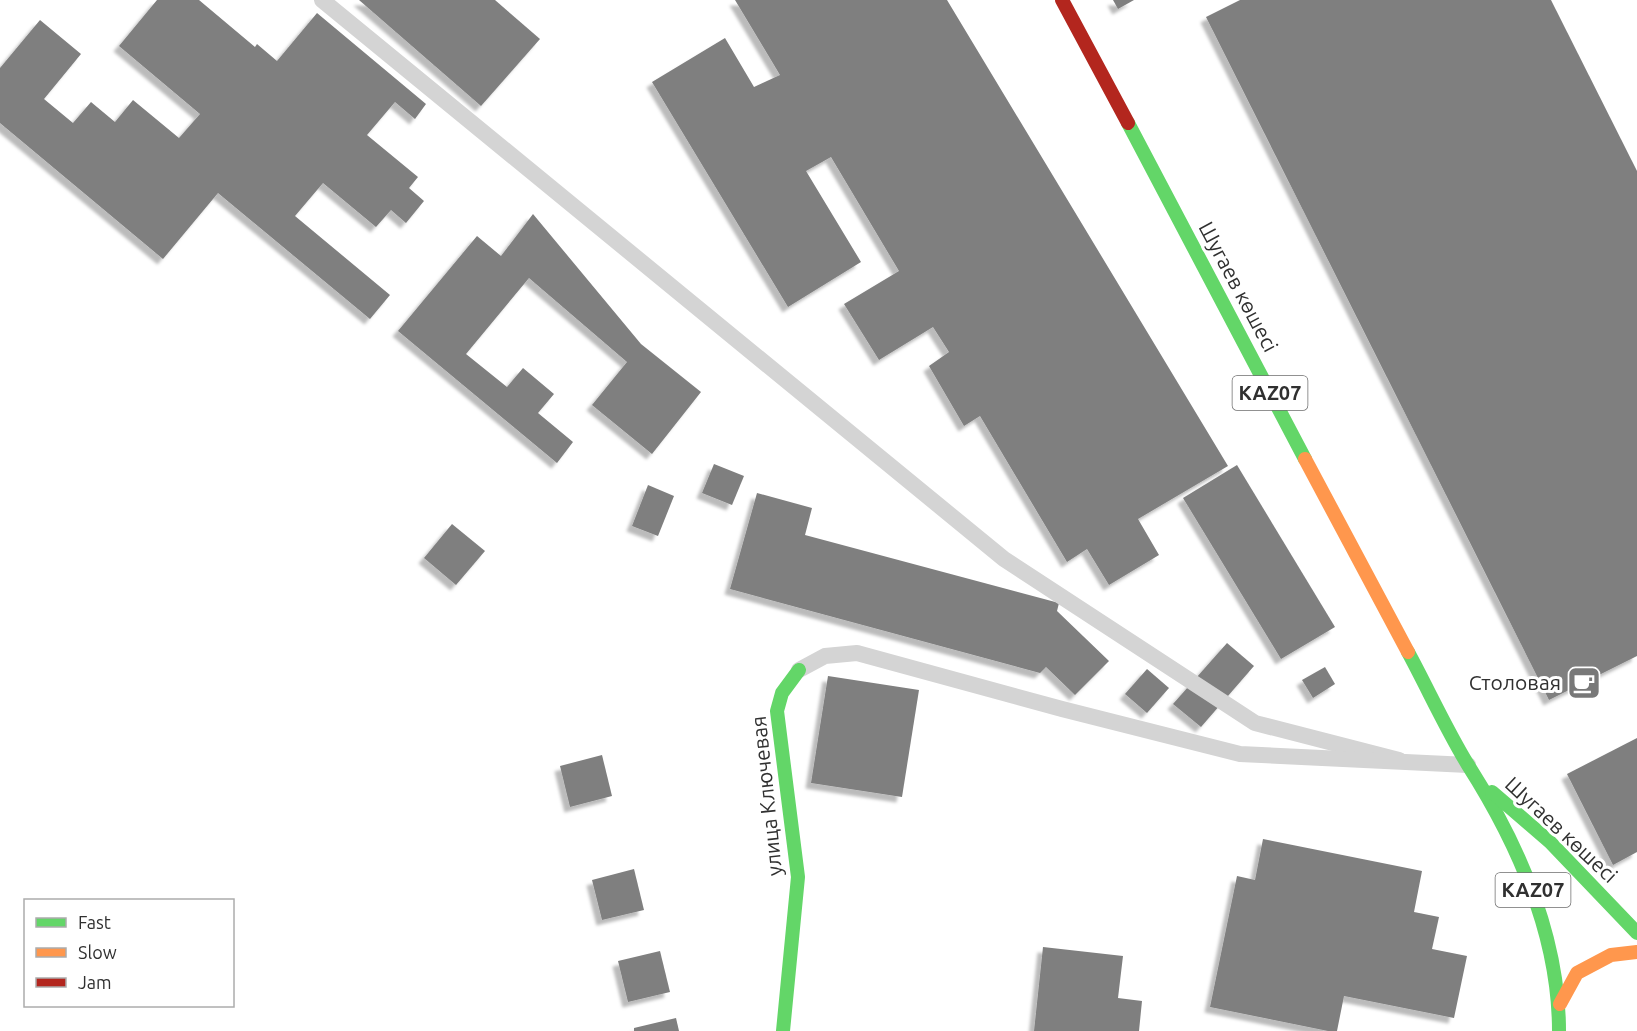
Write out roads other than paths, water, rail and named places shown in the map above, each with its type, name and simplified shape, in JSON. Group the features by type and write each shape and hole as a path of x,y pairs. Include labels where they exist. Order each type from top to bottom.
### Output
{"main road":[{"name":"Шугаев көшесі","path":"1062,0 1468,765 1482,783 1550,842 1637,933"},
{"name":"улица Ключевая","path":"783,1031 798,877 777,711 782,693 799,670"},
{"name":"Шугаев көшесі","path":"1482,783 1538,901 1554,957 1560,1004 1559,1031"},
{"name":"KAZ07","path":"1560,1004 1576,973 1611,955 1637,952"}],"lane":[{"path":"322,0 1004,559 1255,723 1399,760"},
{"path":"799,670 825,656 857,653 1062,709 1240,754 1468,765"}],"place":[{"name":"Столовая","path":"1584,683"}]}
